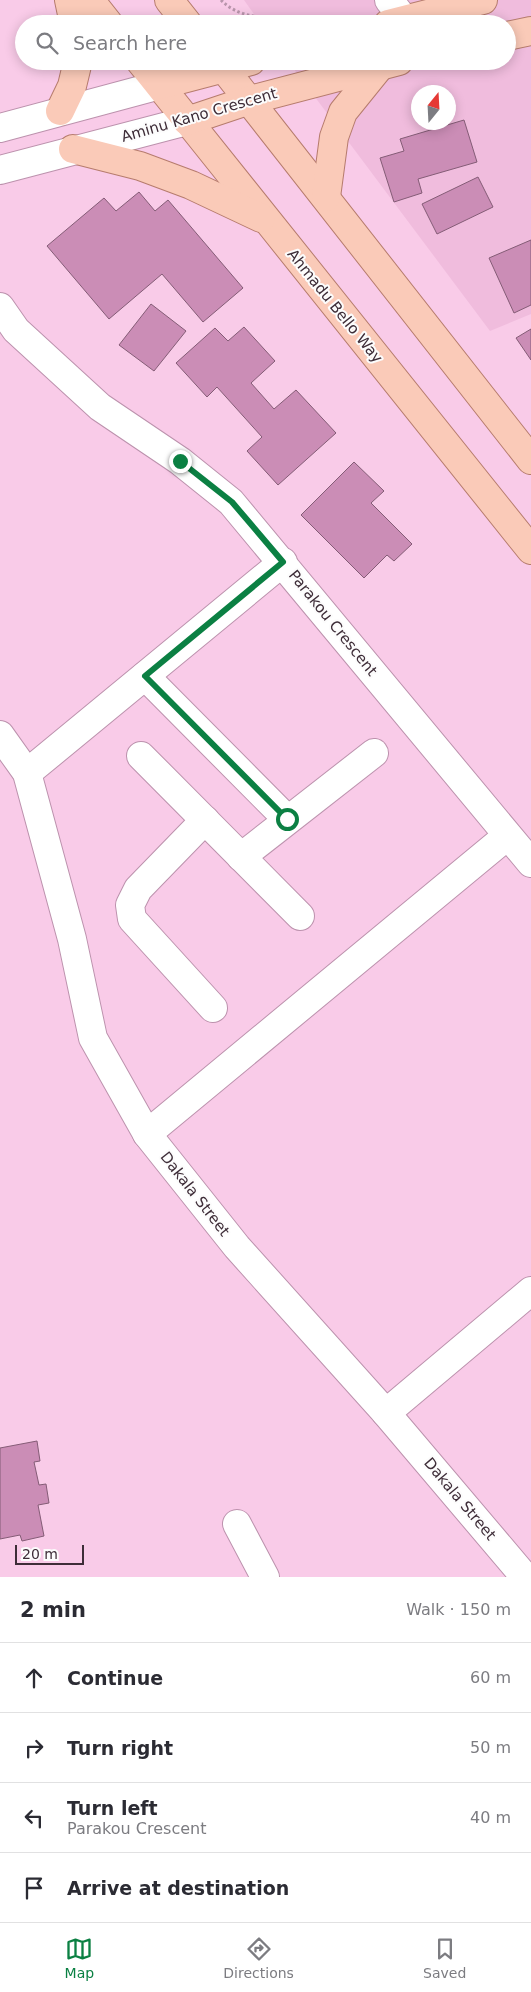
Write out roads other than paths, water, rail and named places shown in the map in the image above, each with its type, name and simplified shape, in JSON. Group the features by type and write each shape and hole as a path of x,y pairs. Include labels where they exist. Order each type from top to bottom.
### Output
{"main road":[{"path":"69,0 72,15"},
{"path":"90,0 102,15"},
{"path":"169,0 181,15"},
{"path":"394,14 477,1"},
{"path":"516,34 531,31"},
{"path":"60,111 72,86 76,70"},
{"name":"Ahmadu Bello Way","path":"148,70 531,550"},
{"path":"160,85 206,70"},
{"path":"225,70 531,460"},
{"name":"Aminu Kano Crescent","path":"187,121 250,100 364,70"},
{"path":"326,197 334,137 343,112 383,70"},
{"path":"73,149 140,166 191,185 268,222"}],"street":[{"path":"0,128 160,85"},
{"name":"Aminu Kano Crescent","path":"0,170 73,149 187,121"},
{"name":"Parakou Crescent","path":"0,307 8,337 100,407 180,461 232,502 531,863"},
{"path":"27,773 283,562"},
{"path":"145,676 287,819"},
{"name":"Dakala Street","path":"0,734 27,773 72,939 93,1038 147,1134 237,1247 386,1413 525,1577"},
{"path":"241,857 287,819 374,753"},
{"path":"141,756 300,916"},
{"path":"205,820 138,889 130,906 132,919 213,1008"},
{"path":"147,1134 507,836"},
{"path":"386,1413 531,1291"},
{"path":"237,1524 265,1577"}]}
